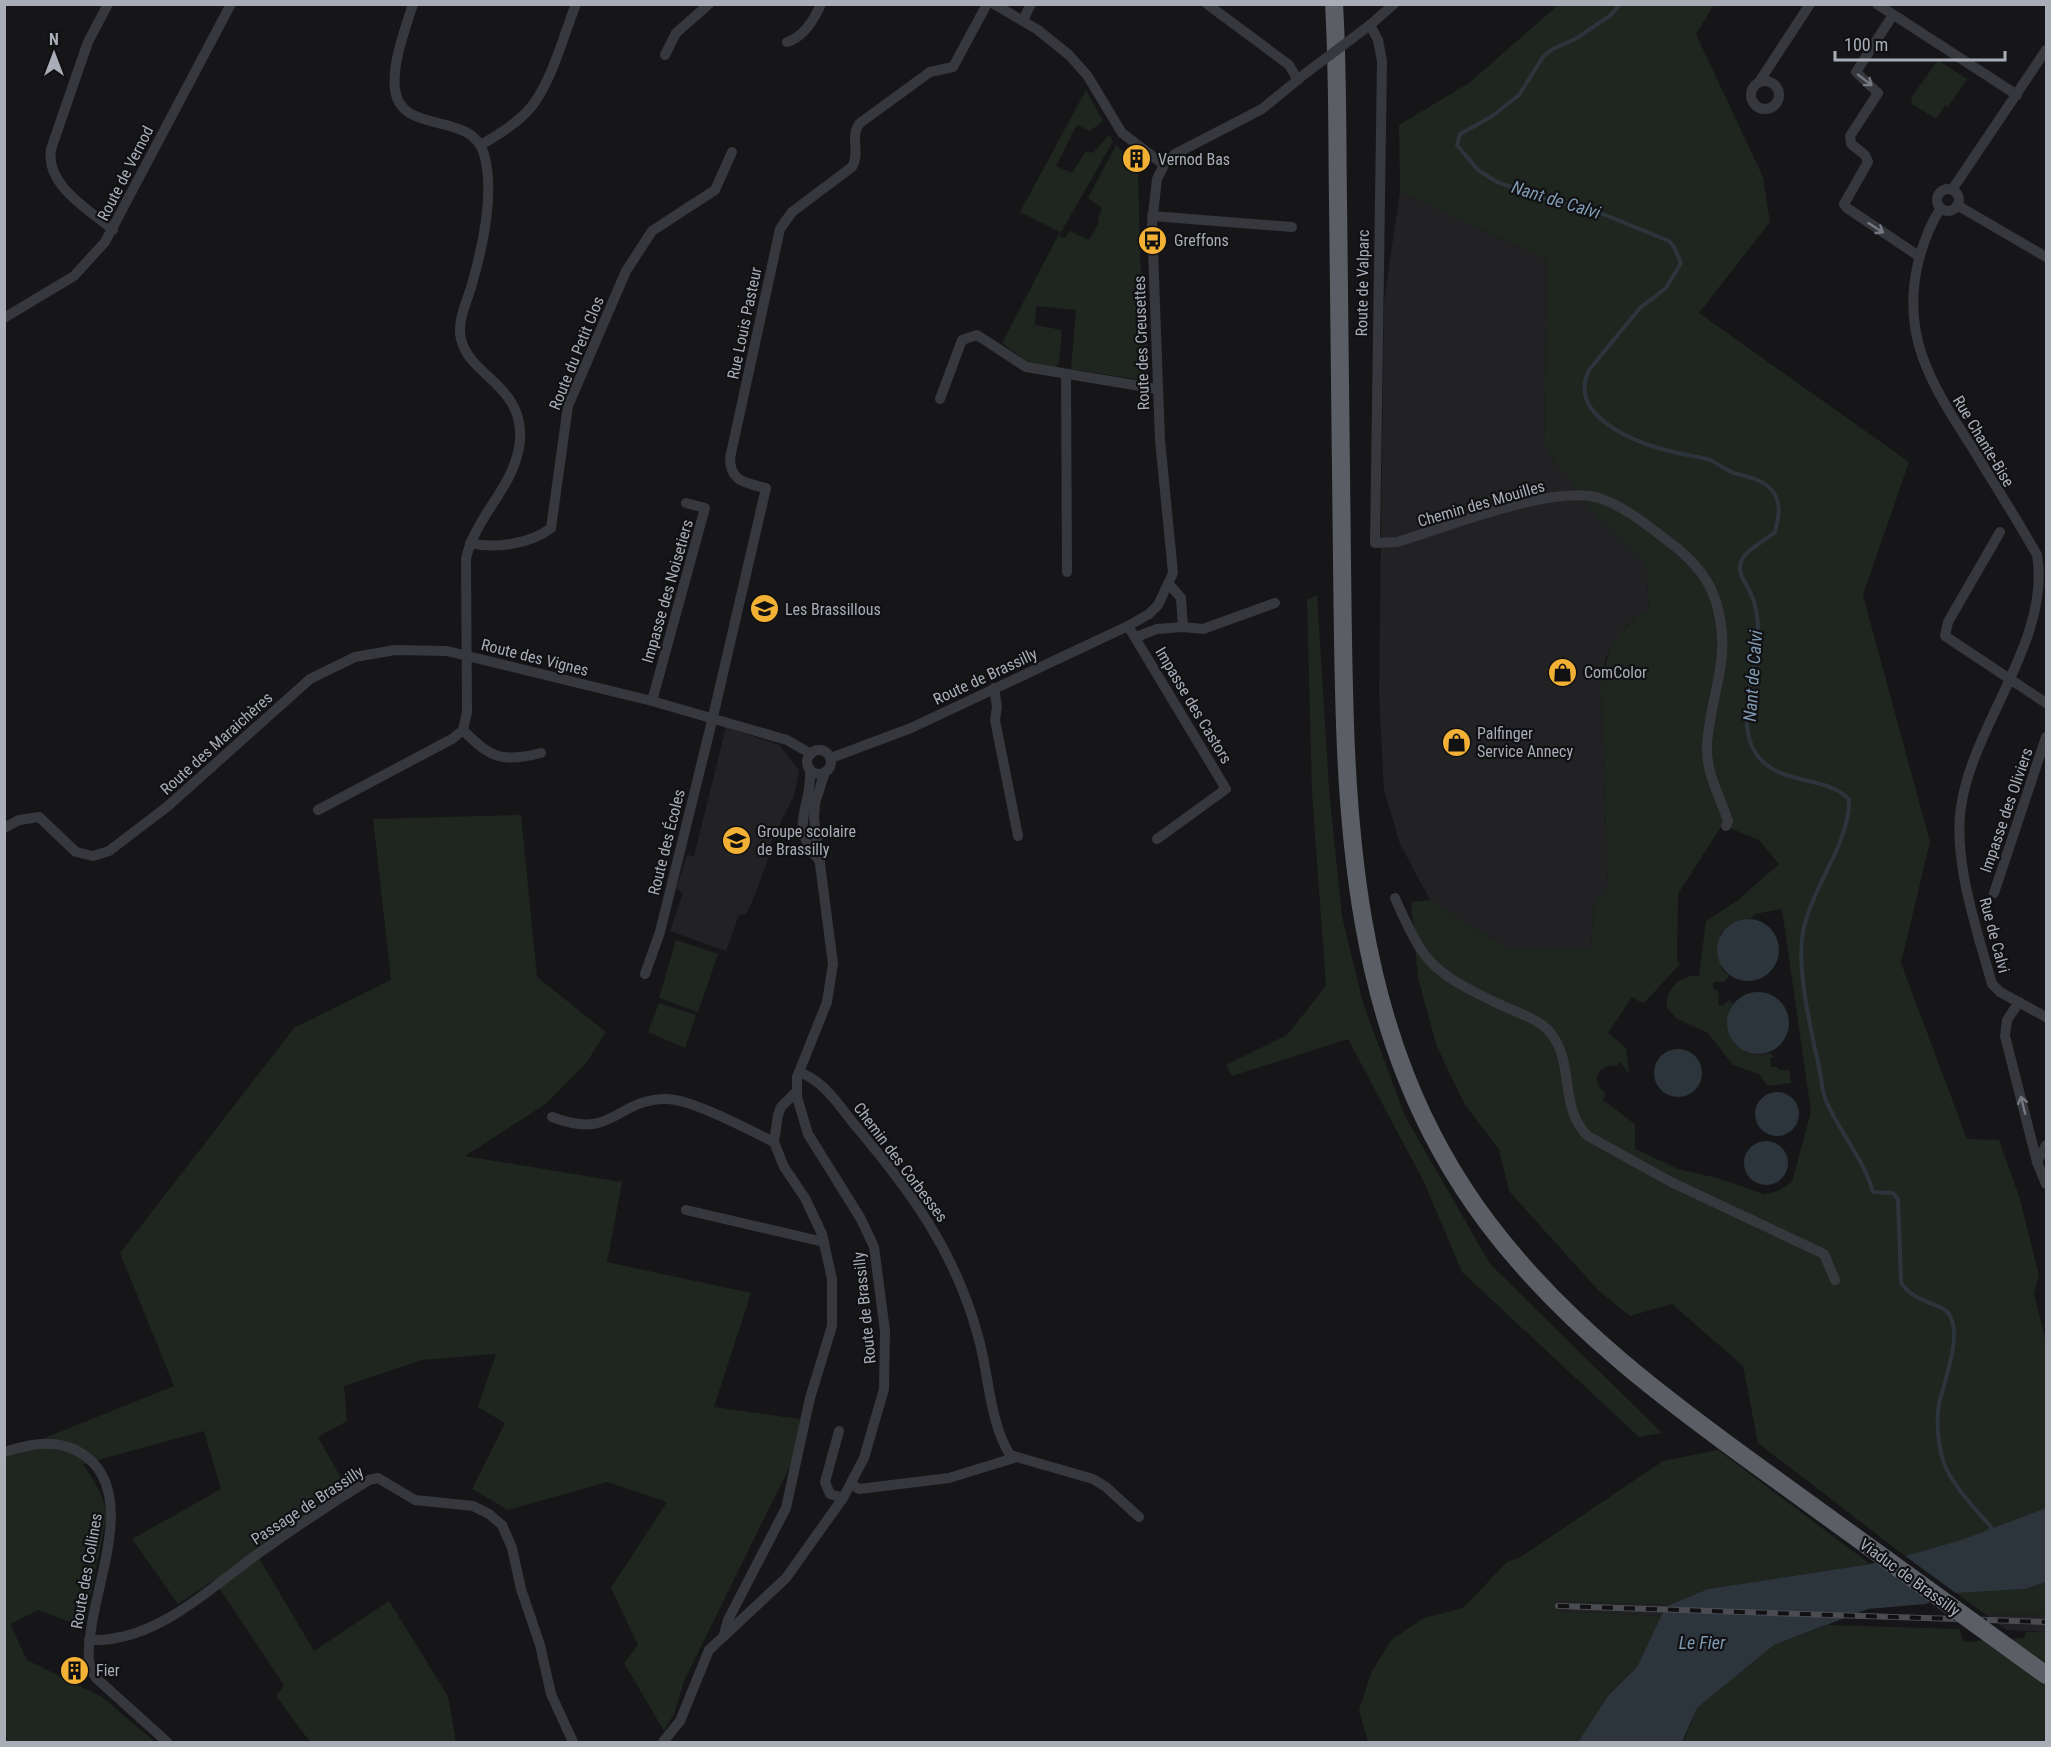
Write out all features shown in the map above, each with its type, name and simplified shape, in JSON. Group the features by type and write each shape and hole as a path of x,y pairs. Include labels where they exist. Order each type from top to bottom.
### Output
{"highway":[{"path":"1334,4 1337,82"},
{"path":"1337,82 1342,4"},
{"name":"Viaduc de Brassilly","path":"1337,82 1346,765 1357,896 1366,945 1389,1032 1412,1092 1431,1132 1486,1220 1512,1254 1583,1327 1631,1369 1774,1478 2046,1675"}],"street":[{"path":"108,4 88,42 51,149 50,161 58,182 113,230"},
{"name":"Route de Vernod","path":"4,318 74,276 113,230 231,4"},
{"path":"413,4 397,62 395,88 399,102 412,115 464,130 481,145 511,126 532,105 542,90 576,4"},
{"path":"664,54 676,33 709,4"},
{"path":"787,42 797,37 812,23 821,4"},
{"name":"Rue Louis Pasteur","path":"713,717 766,488 740,482 730,470 730,458 780,228 792,212 852,167 856,159 854,134 860,123 930,72 953,67 987,4"},
{"path":"994,4 1051,38 1069,55 1087,75 1122,133 1164,165 1183,148 1262,109 1394,4"},
{"path":"1023,20 1031,4"},
{"path":"1207,4 1302,77"},
{"path":"1759,82 1810,4"},
{"path":"1876,4 2017,95"},
{"path":"1893,15 1857,72 1858,76 1876,88 1878,93 1850,136 1851,144 1865,155 1868,162 1844,204 1920,256"},
{"name":"Route de Valparc","path":"1370,25 1378,40 1382,61 1376,543"},
{"path":"1952,190 1957,195 1957,205 1951,211 1941,208 1937,203 1939,194 1952,190 2046,51"},
{"name":"Route des Vignes","path":"481,145 486,174 485,233 464,309 460,333 469,354 511,400 517,410 520,431 513,471 470,543 465,569 466,656 652,700 713,717 787,740 811,753"},
{"name":"Route du Petit Clos","path":"470,543 486,546 522,541 540,535 551,528 568,406 626,271 652,231 715,190 732,153"},
{"name":"Route des Creusettes","path":"1149,614 1164,596 1169,584 1173,555 1160,440 1152,216 1157,179 1164,165"},
{"path":"1957,205 2046,257"},
{"name":"Rue Chante-Bise","path":"1941,208 1932,221 1920,256 1914,288 1914,324 1917,344 1928,376 2032,546 2045,578 2045,601 2041,623 2014,682"},
{"path":"1152,216 1292,227"},
{"path":"940,399 963,340 973,335 981,336 1026,367 1158,389"},
{"path":"1066,374 1067,572"},
{"name":"Chemin des Mouilles","path":"1376,543 1396,542 1533,500 1584,496 1599,498 1628,513 1689,556 1709,583 1721,619 1722,656 1711,706 1706,748 1714,783 1728,821 1726,826"},
{"name":"Impasse des Noisetiers","path":"652,700 705,508 686,503"},
{"path":"2000,532 1948,622 1945,636 2046,703"},
{"path":"1169,584 1181,598 1183,627"},
{"path":"1136,637 1157,629 1183,627 1203,629 1275,603"},
{"name":"Route de Brassilly","path":"663,1743 680,1721 709,1650 786,1578 851,1485 873,1432 886,1376 885,1331 877,1260 870,1235 808,1134 796,1092 799,1072 827,1002 833,973 832,941 819,861 814,811 825,772 831,765 831,758 911,728 1149,614"},
{"name":"Impasse des Castors","path":"1128,626 1226,789 1157,839"},
{"name":"Route des Maraichères","path":"4,828 19,820 39,817 76,852 93,856 103,854 153,820 319,673 355,657 394,650 441,650 466,656"},
{"path":"318,810 452,739 463,730 467,718 466,656"},
{"name":"Rue de Calvi","path":"2014,682 1966,781 1959,825 1961,858 1992,984 2046,1017"},
{"path":"994,688 995,720 1018,836"},
{"name":"Route des Écoles","path":"645,974 660,932 713,717"},
{"path":"463,730 483,749 496,757 513,759 541,753"},
{"name":"Impasse des Oliviers","path":"1994,892 2046,737"},
{"path":"811,753 823,750 831,758"},
{"name":"Route de Brassilly","path":"811,753 807,760 810,769 810,783 802,814 802,828 805,842 819,861"},
{"path":"810,769 818,774 825,772"},
{"path":"1395,898 1423,953 1442,971 1465,987 1548,1030 1562,1057 1572,1115 1578,1127 1588,1136 1671,1182 1824,1254 1835,1280"},
{"path":"2019,1002 2007,1020 2005,1036 2037,1162 2046,1184"},
{"name":"Chemin des Corbesses","path":"799,1072 819,1082 885,1161 944,1247 978,1334 1001,1437 1014,1458"},
{"path":"724,1634 728,1620 786,1508 810,1398 832,1326 832,1278 824,1242 805,1198 778,1155 774,1142 775,1127 781,1107 796,1092"},
{"path":"552,1117 578,1125 598,1125 640,1104 668,1099 685,1103 774,1142"},
{"path":"2037,1162 2046,1145"},
{"path":"686,1210 824,1242"},
{"path":"839,1431 825,1482 830,1494 843,1498"},
{"name":"Route des Collines","path":"4,1452 34,1444 64,1446 91,1460 104,1478 110,1497 112,1515 90,1640"},
{"path":"851,1485 859,1489 949,1478 1014,1458 1070,1471 1092,1479 1106,1487 1139,1517"},
{"name":"Passage de Brassilly","path":"90,1640 120,1638 171,1617 310,1519 369,1480 378,1478 415,1500 473,1506 489,1514 502,1525 512,1548 521,1589 540,1645 551,1694 573,1743"},
{"path":"90,1640 89,1659 93,1674 167,1743"}],"shaded area":[{"path":"1558,5 1714,5 1696,34 1763,177 1770,222 1699,313 1909,462 1863,595 1930,842 1901,963 1967,1139 1999,1140 2020,1199 2039,1276 2034,1294 2046,1343 2046,1508 1961,1540 1905,1556 1758,1443 1743,1366 1672,1304 1630,1316 1599,1291 1509,1191 1499,1149 1465,1105 1437,1047 1418,978 1411,902 1430,900 1507,948 1591,948 1594,902 1608,888 1601,691 1603,676 1609,652 1620,634 1649,607 1646,566 1594,514 1544,446 1547,260 1400,192 1399,125 1469,83","holes":["1722,825 1759,840 1779,864 1738,900 1706,921 1699,976 1680,980 1669,995 1667,1008 1677,1019 1708,1033 1733,1065 1759,1074 1768,1086 1791,1083 1789,1070 1771,1067 1770,1058 1774,1057 1771,1053 1758,1055 1745,1052 1730,1008 1734,1004 1729,1000 1723,1005 1718,1005 1719,992 1713,988 1713,982 1724,982 1729,976 1722,969 1720,934 1731,924 1752,918 1755,914 1782,909 1811,1112 1792,1182 1778,1191 1764,1194 1717,1178 1678,1169 1635,1149 1635,1124 1603,1100 1606,1093 1601,1089 1597,1079 1598,1074 1605,1067 1617,1066 1620,1062 1629,1074 1626,1048 1608,1033 1632,997 1642,1003 1646,1001 1680,964 1677,961 1678,894"]},
{"path":"1938,60 1967,79 1948,107 1945,106 1936,119 1912,104 1911,98"},
{"path":"1086,90 1103,121 1090,131 1077,125 1056,166 1072,173 1086,151 1093,153 1109,135 1113,141 1059,236 1065,238 1070,231 1089,240 1099,222 1102,208 1088,198 1116,145 1138,165 1140,261 1147,319 1148,381 1071,369 1076,310 1036,306 1035,325 1062,330 1059,363 1056,367 1030,364 1002,343 1060,232 1020,212"},
{"path":"1400,192 1547,260 1544,446 1594,514 1646,566 1649,607 1627,625 1605,659 1601,691 1608,889 1594,902 1591,948 1507,948 1430,900 1400,844 1384,790 1379,694 1384,301"},
{"path":"1317,595 1329,790 1342,916 1363,1003 1405,1116 1490,1264 1662,1433 1639,1437 1462,1272 1424,1182 1348,1039 1232,1076 1226,1065 1287,1035 1326,986 1312,793 1307,600"},
{"name":"Groupe scolaire de Brassilly","path":"726,727 779,745 799,770 794,796 781,821 776,837 771,842 771,852 752,902 746,914 739,915 726,951 670,931 683,893 676,889 687,855 694,856"},
{"path":"521,815 537,977 606,1032 586,1063 547,1103 465,1156 622,1182 607,1262 751,1293 714,1407 800,1419 794,1458 684,1681 674,1714 664,1731 624,1663 638,1645 611,1588 667,1502 607,1482 508,1510 472,1489 505,1423 478,1407 496,1354 422,1360 344,1386 347,1421 318,1437 341,1478 319,1493 320,1506 256,1553 314,1651 389,1601 448,1696 456,1742 310,1742 276,1696 284,1685 214,1580 178,1604 132,1539 221,1489 204,1431 83,1464 101,1496 106,1518 84,1628 39,1610 10,1624 27,1660 102,1697 155,1742 5,1742 5,1454 174,1386 120,1253 294,1028 391,980 373,819"},
{"path":"676,940 718,954 698,1012 659,998"},
{"path":"659,1003 696,1015 685,1048 648,1032"},
{"path":"1718,1450 1870,1564 1708,1589 1669,1605 1557,1601 1556,1611 1661,1616 1637,1667 1608,1696 1578,1742 1368,1742 1359,1710 1371,1673 1391,1640 1424,1618 1463,1608 1507,1562 1519,1558 1663,1461"},
{"path":"2046,1582 2046,1615 1985,1614 1956,1593 2025,1589"},
{"path":"1557,1601 1669,1605 1661,1616 1556,1611"},
{"path":"1985,1614 2046,1615 2046,1632 2007,1630"},
{"path":"1828,1625 1959,1629 1964,1642 2024,1638 2026,1632 2046,1632 2046,1742 1683,1742 1697,1708 1774,1645"}],"water":[{"path":"1742,919 1754,919 1770,928 1777,938 1779,950 1777,962 1770,972 1754,981 1742,981 1731,976 1722,967 1717,956 1717,944 1722,933 1731,924"},
{"path":"1752,992 1764,992 1780,1001 1787,1011 1789,1023 1787,1035 1780,1045 1764,1054 1752,1054 1741,1049 1732,1040 1727,1029 1727,1017 1732,1006 1741,997"},
{"path":"1678,1049 1695,1056 1702,1073 1695,1090 1678,1097 1661,1090 1654,1073 1661,1056"},
{"path":"1777,1092 1792,1099 1799,1114 1792,1129 1777,1136 1762,1129 1755,1114 1762,1099"},
{"path":"1766,1141 1781,1148 1788,1163 1781,1178 1766,1185 1751,1178 1744,1163 1751,1148"},
{"name":"Le Fier","path":"2046,1508 2046,1582 2025,1589 1956,1593 1925,1604 1868,1609 1774,1645 1697,1708 1682,1742 1578,1742 1608,1696 1637,1667 1661,1616 1669,1605 1708,1589 1870,1564 1905,1556 1961,1540"}],"pier":[{"path":"1901,1553 1960,1596 1934,1604 1873,1560"}],"waterway":[{"name":"Nant de Calvi","path":"1620,4 1611,15 1577,38 1551,50 1543,57 1519,95 1491,117 1460,134 1457,145 1478,170 1497,182 1554,202 1588,208 1669,241 1681,263 1666,288 1640,308 1589,370 1585,387 1588,402 1596,414 1609,426 1625,435 1659,448 1710,460 1731,472 1750,477 1770,488 1778,503 1779,512 1775,532 1747,554 1740,567 1754,601 1758,627 1748,699 1748,733 1753,748 1762,761 1772,769 1794,778 1829,787 1849,799 1844,831 1807,915 1803,932 1801,947 1803,983 1809,1021 1825,1100 1864,1169 1873,1192 1893,1193 1898,1199 1901,1282 1912,1294 1946,1310 1953,1323 1953,1346 1938,1411 1939,1445 1950,1476 1991,1527 1990,1531"}],"railway":[{"path":"1558,1606 2046,1622"}],"place":[{"name":"Vernod Bas","path":"1137,159"},
{"name":"Greffons","path":"1153,240"},
{"name":"Les Brassillous","path":"764,609"},
{"name":"ComColor","path":"1563,672"},
{"name":"Palfinger Service Annecy","path":"1456,742"},
{"name":"Groupe scolaire de Brassilly","path":"736,840"},
{"name":"Fier","path":"75,1670"}]}
